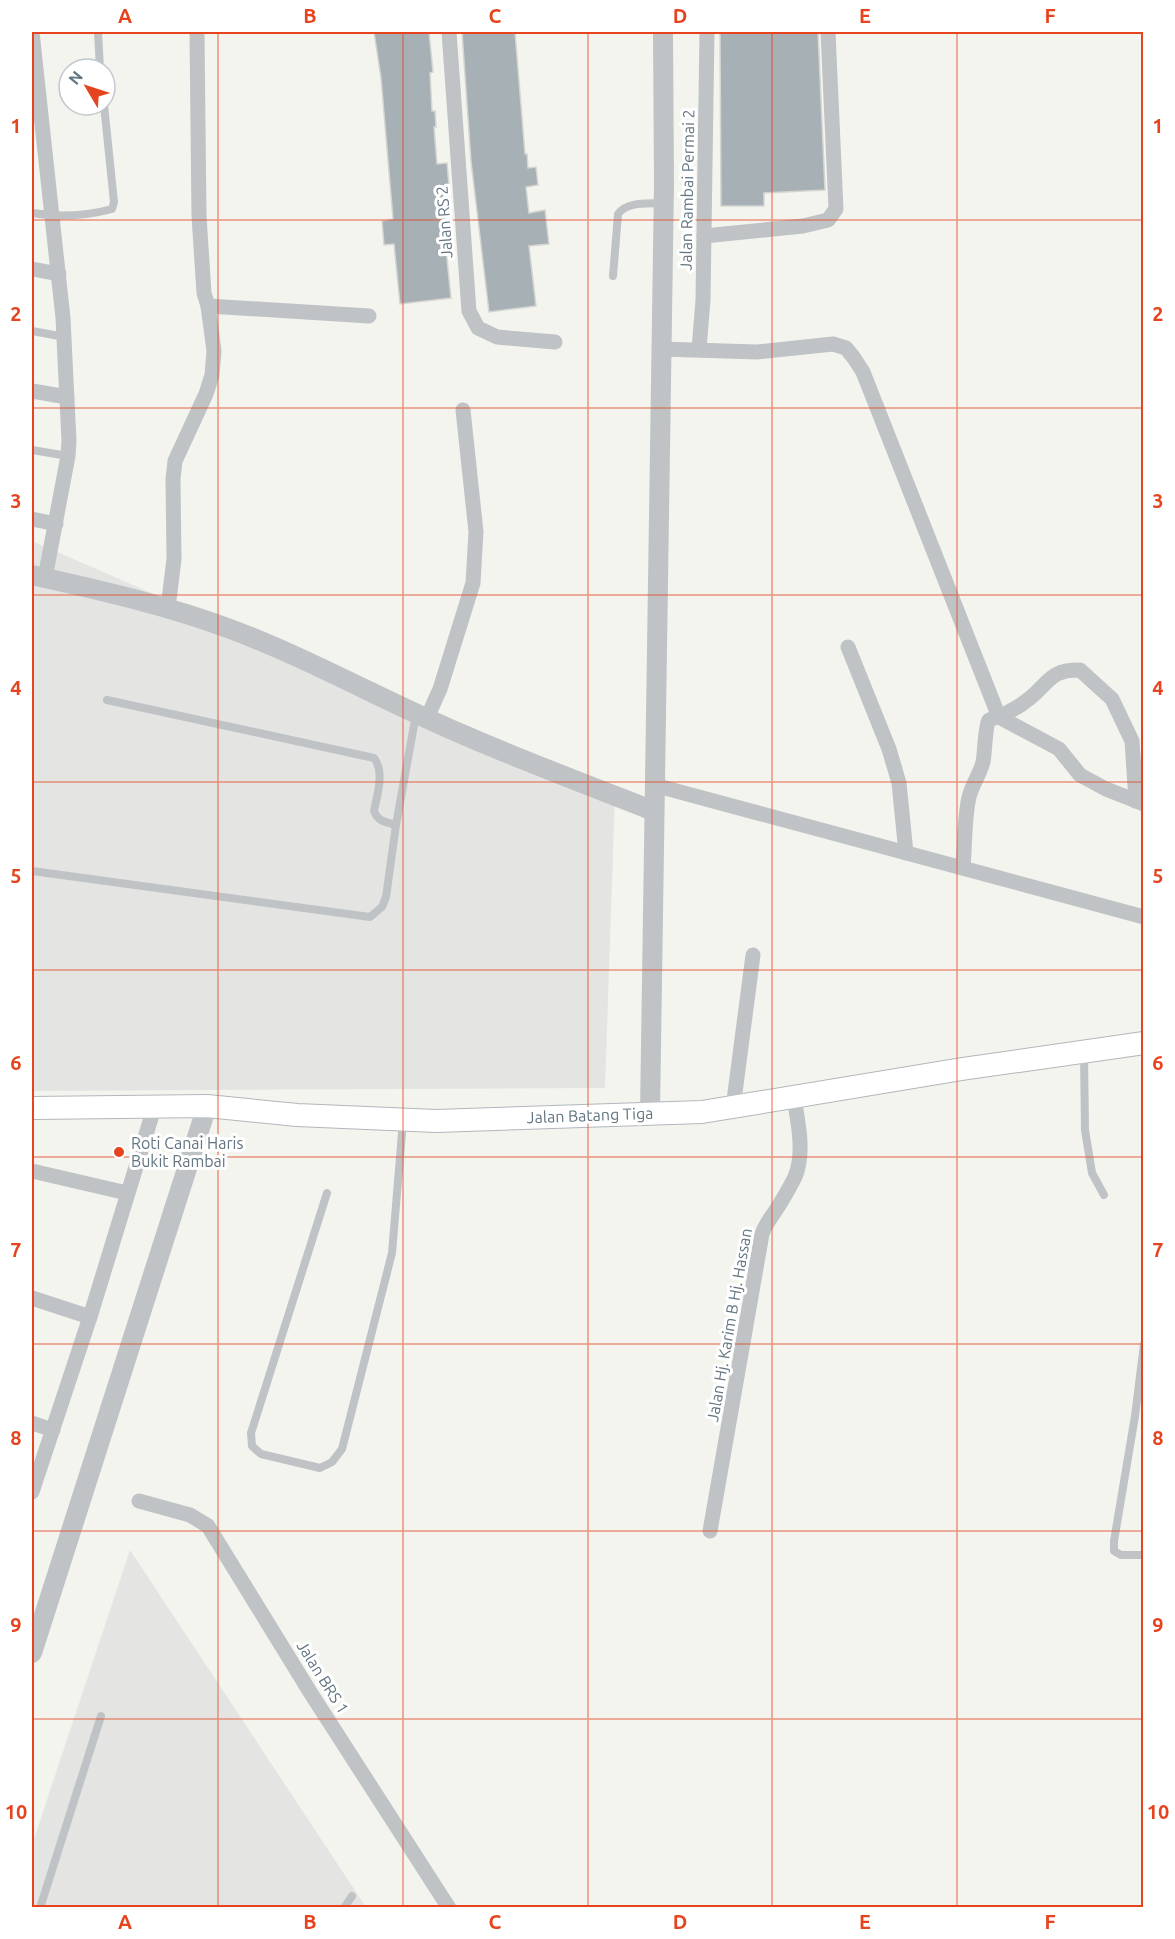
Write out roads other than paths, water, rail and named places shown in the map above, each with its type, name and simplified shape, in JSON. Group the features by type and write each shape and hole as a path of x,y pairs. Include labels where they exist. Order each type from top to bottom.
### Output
{"main road":[{"name":"Jalan Batang Tiga","path":"32,1108 207,1106 297,1115 436,1121 702,1112 1143,1043"}],"street":[{"path":"32,32 37,146 52,216 65,337 68,456 56,525 38,577 168,608 233,630 294,655 463,735 654,811"},
{"path":"168,608 174,559 173,479 175,461 206,394 212,375 214,351 204,293 199,216 197,32"},
{"name":"Jalan RS 2","path":"449,32 469,311 478,328 497,337 555,342"},
{"path":"650,1113 663,203 663,32"},
{"name":"Jalan Rambai Permai 2","path":"699,349 703,300 707,32"},
{"path":"704,236 803,226 828,220 836,209 828,32"},
{"path":"32,269 59,273"},
{"path":"208,306 369,316"},
{"path":"661,349 757,352 833,344 846,348 863,372 999,717 1059,749 1080,775 1140,803 1132,741 1112,699 1080,670 1064,670 1051,678 1010,713 999,717 988,720 982,765 974,779 968,800 963,868"},
{"path":"32,391 67,397"},
{"path":"422,715 440,689 473,583 476,532 464,410"},
{"path":"32,519 56,525"},
{"path":"848,648 896,772 906,853"},
{"path":"654,785 1143,917"},
{"path":"733,1108 753,955"},
{"name":"Jalan Hj. Karim B Hj. Hassan","path":"710,1531 762,1234 795,1175 800,1157 800,1137 794,1098"},
{"path":"32,1492 90,1317 155,1105"},
{"path":"32,1653 207,1106"},
{"path":"32,1170 127,1193"},
{"path":"32,1298 90,1317"},
{"path":"32,1423 53,1430"},
{"name":"Jalan BRS 1","path":"139,1501 190,1515 208,1526 310,1692 449,1908"}],"lane":[{"path":"98,32 99,57"},
{"path":"32,213 52,216 102,212 111,209 114,202 105,117"},
{"path":"613,276 618,214 622,208 631,205 663,203"},
{"path":"32,331 65,337"},
{"path":"32,450 68,456"},
{"path":"107,700 374,758 379,764 380,771 374,811 380,821 396,825"},
{"path":"32,871 370,916 382,907 386,897 396,825 422,715"},
{"path":"1084,1052 1085,1130 1092,1173 1104,1195"},
{"path":"327,1193 251,1433 252,1446 261,1454 320,1468 332,1462 342,1449 393,1253 403,1119"},
{"path":"1143,1344 1135,1416 1114,1551 1121,1555 1143,1555"},
{"path":"40,1908 101,1716"},
{"path":"344,1908 352,1896"}],"place":[{"name":"Roti Canai Haris Bukit Rambai","path":"119,1152"}]}
